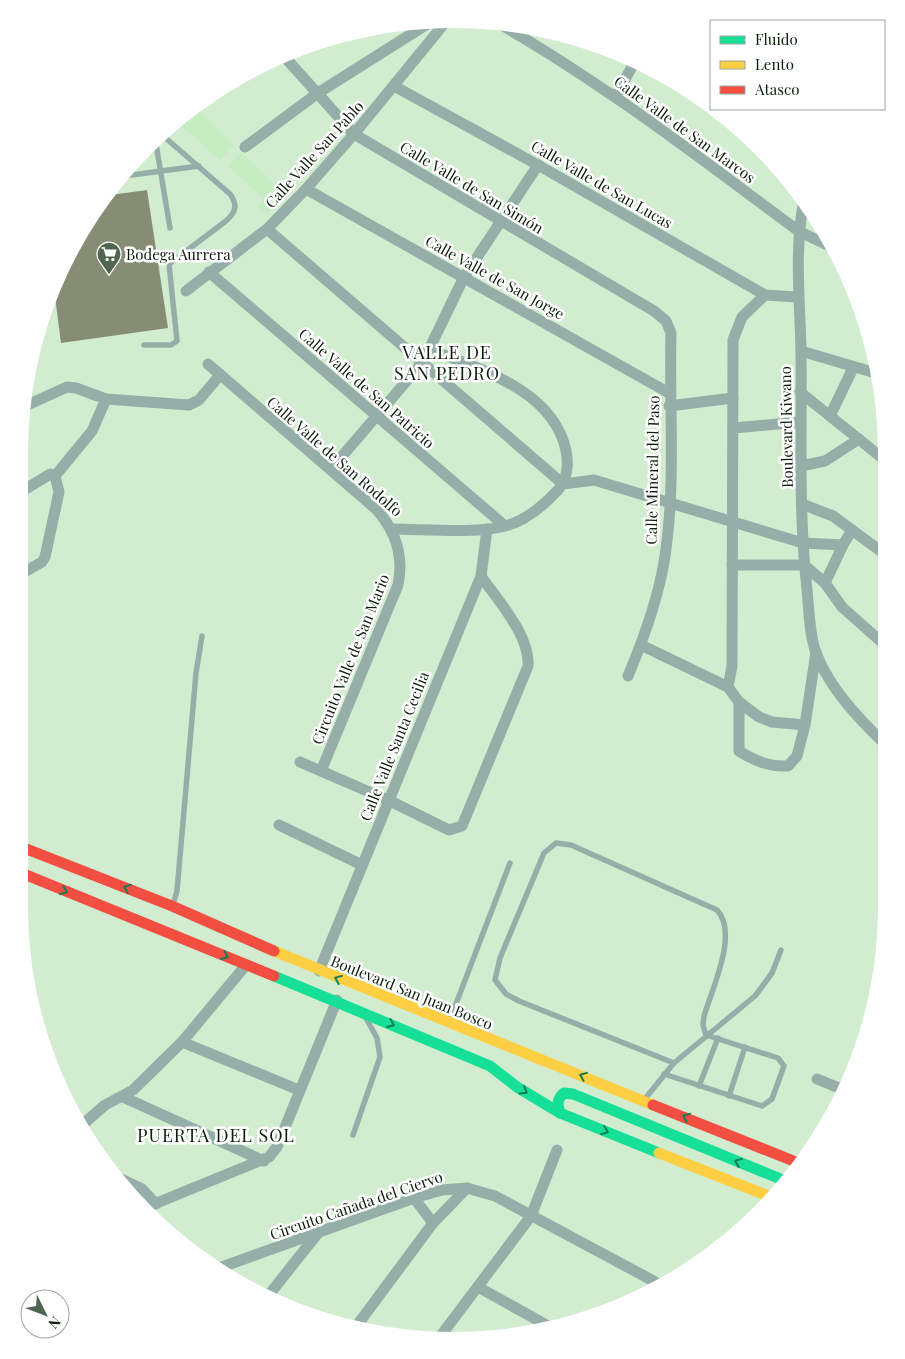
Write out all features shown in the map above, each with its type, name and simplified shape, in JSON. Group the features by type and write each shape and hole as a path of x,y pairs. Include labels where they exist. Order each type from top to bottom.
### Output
{"main road":[{"name":"Boulevard San Juan Bosco","path":"28,850 319,972 793,1161"},
{"path":"28,876 337,1000 490,1066 517,1087 560,1114 765,1195"},
{"path":"560,1114 557,1103 559,1098 564,1094 573,1094 779,1178"}],"street":[{"name":"Calle Valle San Pablo","path":"186,291 267,229 354,134 441,28"},
{"path":"245,146 318,93 420,29"},
{"name":"Calle Valle de San Marcos","path":"514,32 555,56 616,96 800,232 822,242"},
{"name":"Calle Valle de San Simón","path":"288,61 354,134 654,311 666,320"},
{"path":"616,96 632,67"},
{"name":"Calle Valle de San Lucas","path":"394,86 538,164 765,295 797,297"},
{"path":"331,468 423,362 464,277 538,164"},
{"name":"Calle Valle de San Jorge","path":"306,188 669,393"},
{"name":"Boulevard Kiwano","path":"803,211 797,297 801,351 802,543 816,652"},
{"path":"267,229 563,484 594,480 732,524 802,543 843,545"},
{"name":"Calle Valle de San Patricio","path":"209,272 376,417 506,526"},
{"path":"728,687 732,666 735,331 742,317 765,295"},
{"name":"Calle Mineral del Paso","path":"628,676 641,645 665,556 669,503 671,332 666,320"},
{"path":"429,350 483,370 511,383 534,402 555,424 562,436 568,460 563,484"},
{"path":"801,351 824,356 853,368 869,372"},
{"name":"Calle Valle de San Rodolfo","path":"208,364 376,508 391,529 487,529 506,526 536,511 563,484"},
{"path":"830,416 853,368"},
{"path":"30,404 67,388 85,391 106,399 189,405 199,400 220,375"},
{"path":"800,392 878,455"},
{"path":"669,406 734,398"},
{"path":"55,476 92,432 106,399"},
{"path":"733,428 800,422"},
{"path":"801,466 825,461 859,440"},
{"path":"28,488 51,474 55,476"},
{"path":"28,570 42,562 45,557 59,492 55,476"},
{"path":"802,504 833,516 878,549"},
{"name":"Circuito Valle de San Mario","path":"322,771 398,585 402,568 399,550 391,529"},
{"name":"Calle Valle Santa Cecilia","path":"319,972 481,576 487,529"},
{"path":"825,584 852,530"},
{"path":"732,565 804,565 825,584 842,607 878,639"},
{"path":"300,762 388,800 449,830 458,829 465,821 528,666 527,649 523,638 481,576"},
{"path":"641,645 728,687 749,712 765,720 805,725"},
{"path":"739,702 739,751 753,760 775,766 788,766 797,756 805,725 816,652"},
{"path":"816,652 837,690 860,719 878,737"},
{"path":"279,825 362,865"},
{"path":"86,1122 105,1105 133,1090 182,1042 246,965"},
{"path":"130,1183 142,1189 152,1205 264,1161 278,1147 299,1090 337,1000"},
{"path":"182,1042 299,1090"},
{"path":"817,1079 837,1087"},
{"path":"123,1097 264,1161"},
{"path":"444,1332 531,1216 557,1150"},
{"path":"360,1321 433,1223 467,1188"},
{"name":"Circuito Cañada del Ciervo","path":"225,1266 414,1198 442,1190 467,1188 495,1196 654,1281"},
{"path":"414,1198 433,1223"},
{"path":"272,1291 318,1233"},
{"path":"478,1287 541,1322"}],"lane":[{"path":"144,346 171,345 177,341 168,264 234,214 235,201 230,194 166,138"},
{"path":"156,148 170,228"},
{"path":"130,175 199,166"},
{"path":"171,910 177,891 196,673 202,636"},
{"path":"674,1063 519,1001 499,988 495,980 495,973 500,958 544,853 549,848 556,843 571,845 709,904 722,915 725,922 726,936 704,1016 703,1025 706,1035"},
{"path":"448,1022 510,863"},
{"path":"644,1100 674,1063 755,996 763,986 780,950"},
{"path":"353,1135 380,1057 377,1038 363,1012"},
{"path":"664,1074 759,1106 766,1105 772,1099 784,1070 783,1063 778,1058 706,1035"},
{"path":"699,1086 718,1038"},
{"path":"729,1096 745,1047"}],"shaded area":[{"path":"200,111 234,145 220,160 181,125"},
{"path":"241,152 285,194 267,214 258,206 264,199 228,166"}],"building":[{"name":"Bodega Aurrera","path":"147,190 168,328 61,343 56,301 84,240 115,194"}],"traffic: fast":[{"path":"274,976 490,1066 517,1087 560,1113 659,1153"},
{"path":"560,1113 558,1104 560,1097 564,1093 573,1094 779,1178"}],"traffic: slow":[{"path":"274,951 653,1105"},
{"path":"659,1153 765,1195"}],"traffic: jam":[{"path":"28,850 172,906 274,951"},
{"path":"28,876 274,976"},
{"path":"653,1105 793,1161"}],"place":[{"name":"Bodega Aurrera","path":"109,275"}],"district":[{"name":"VALLE DE SAN PEDRO","path":"447,362"},
{"name":"PUERTA DEL SOL","path":"216,1135"}]}
